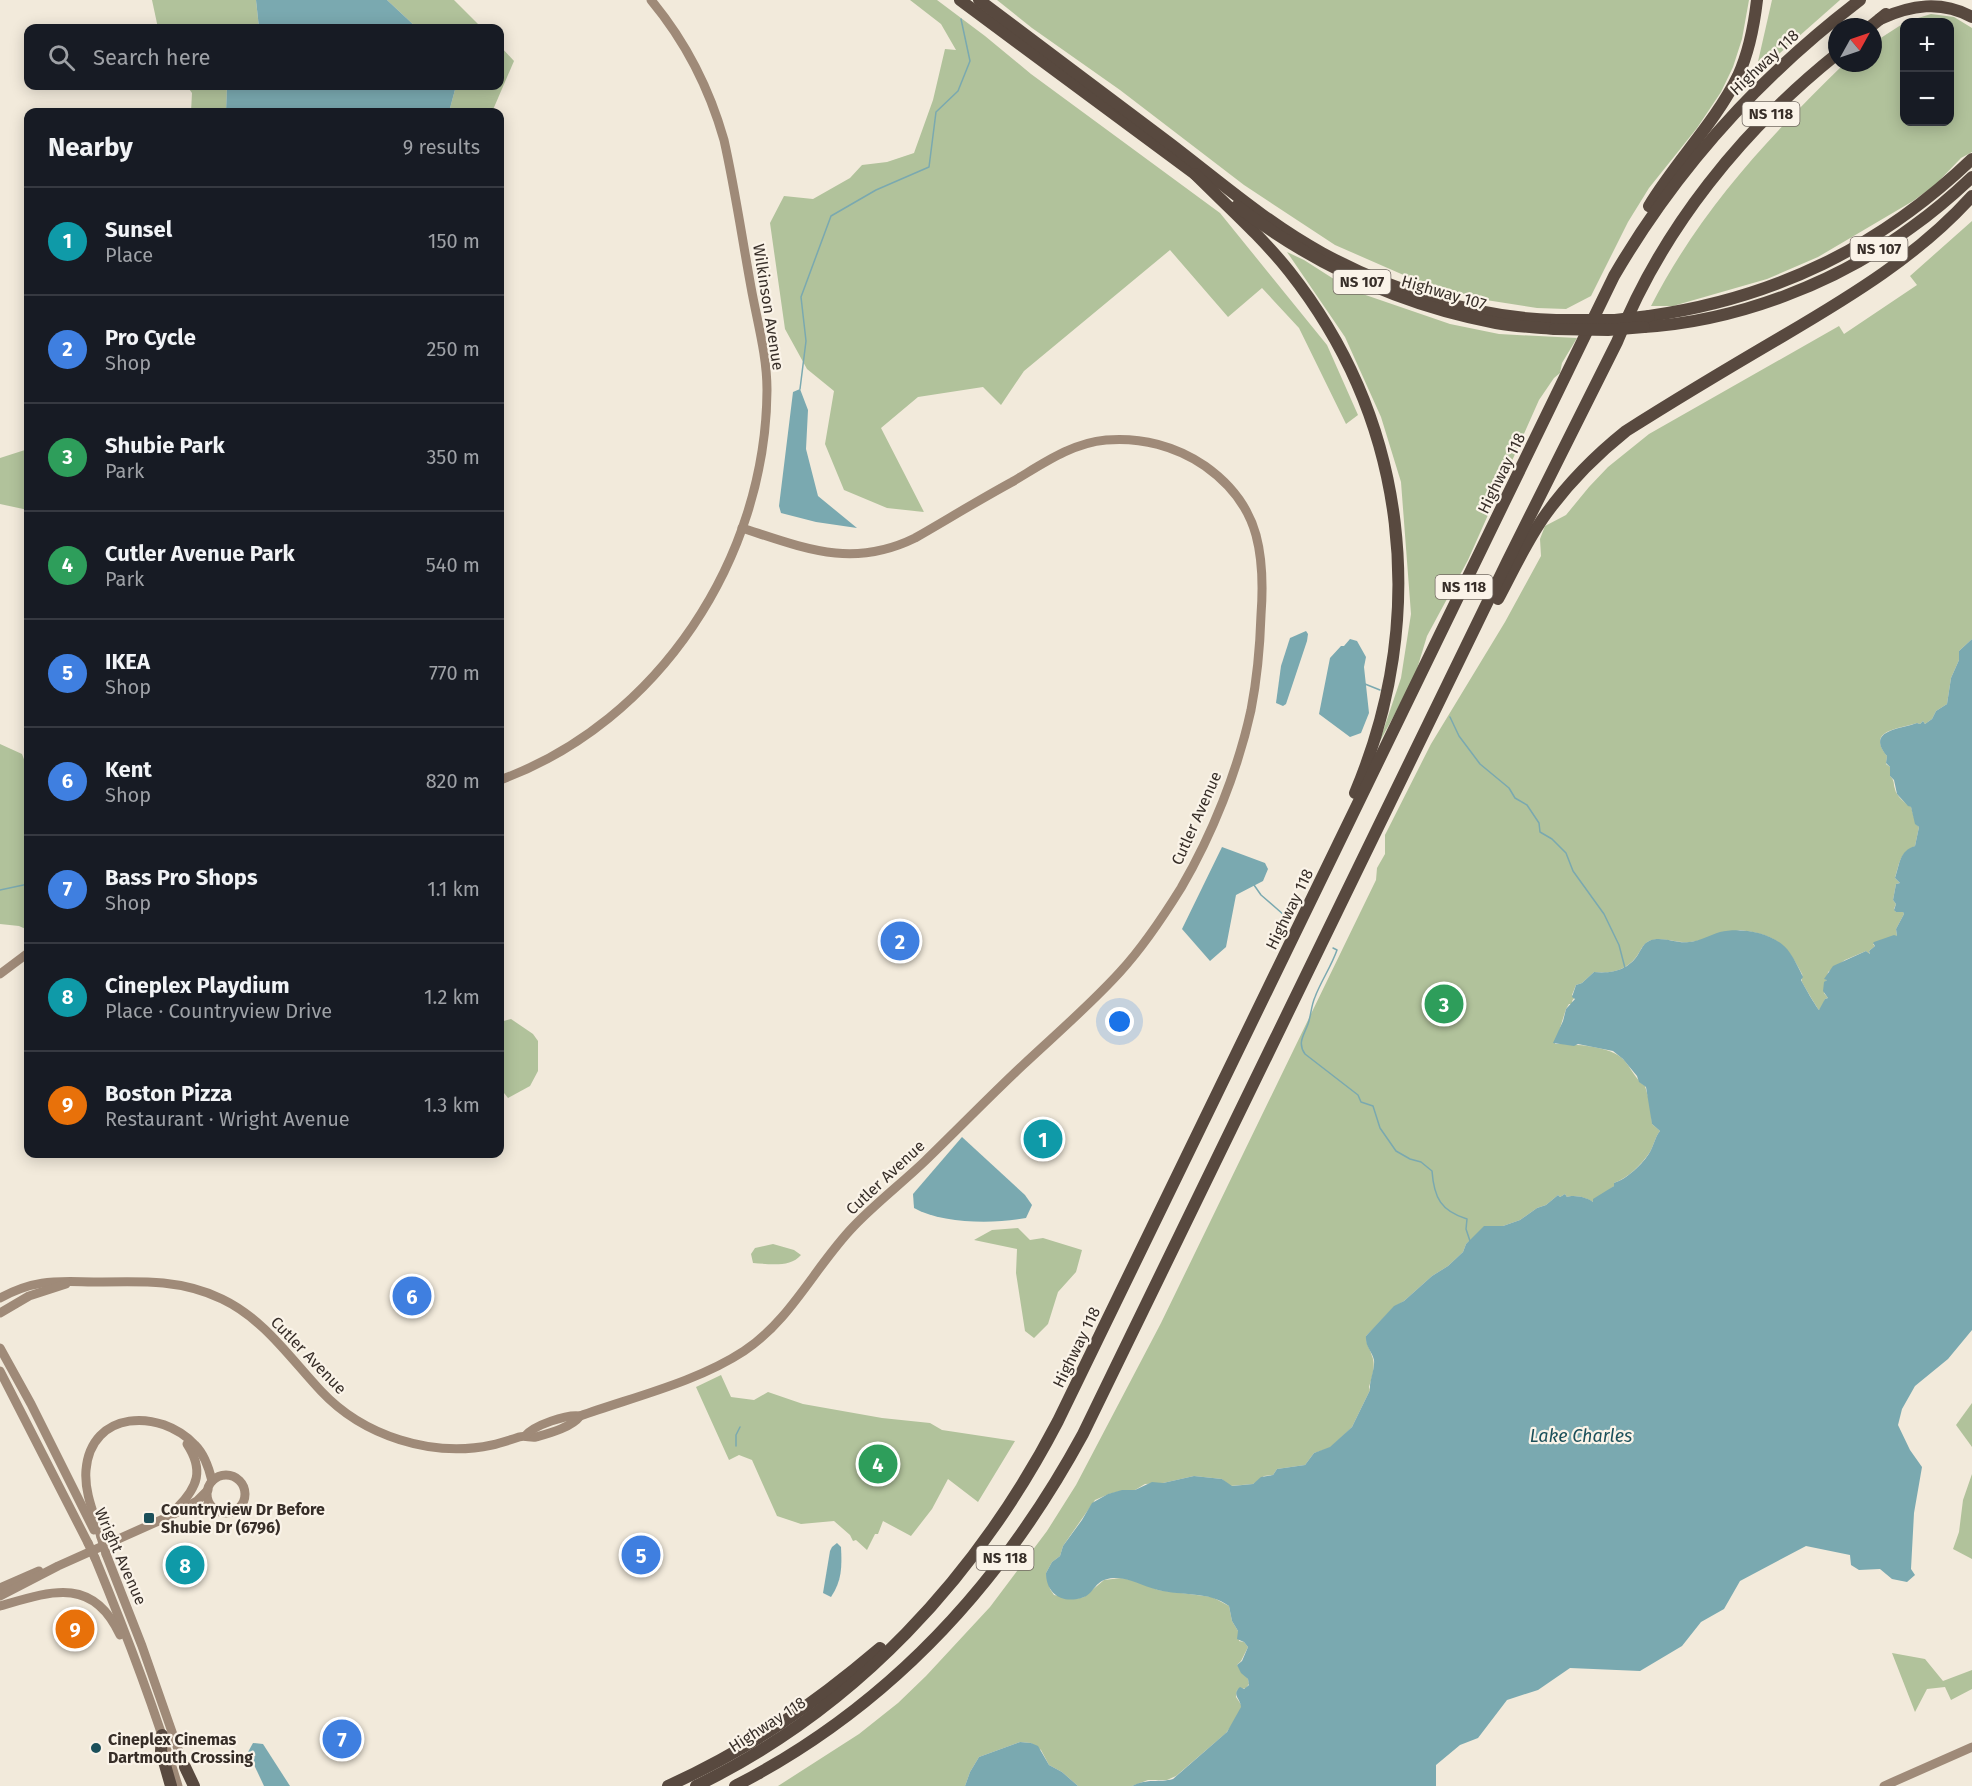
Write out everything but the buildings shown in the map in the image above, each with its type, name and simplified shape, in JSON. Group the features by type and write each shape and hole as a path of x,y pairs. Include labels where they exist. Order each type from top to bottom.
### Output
{"highway":[{"name":"Highway 107","path":"960,0 1284,240 1352,278 1423,306 1461,316 1499,324 1556,325"},
{"path":"979,0 1255,209 1322,253 1395,286 1432,298 1556,325 1615,320 1647,322 1777,285 1826,263 1890,227 1927,200 1972,159"},
{"path":"1614,276 1618,261 1659,190 1728,94 1738,76 1749,46 1757,0"},
{"name":"Highway 118","path":"696,1786 737,1764 781,1736 840,1693 889,1650 958,1576 1013,1501 1042,1452 1614,276 1685,168 1722,125 1786,60 1860,0"},
{"path":"1882,18 1907,0"},
{"path":"1882,19 1900,10 1923,6 1953,8 1972,17"},
{"name":"NS 118","path":"735,1786 784,1758 835,1724 880,1689 929,1644 977,1593 1016,1543 1051,1491 1083,1434 1617,342 1630,309 1658,258 1710,181 1740,145 1828,62"},
{"path":"1194,174 1266,245 1288,271 1328,328 1344,358 1370,420 1395,516 1399,582 1398,615 1395,653 1380,727 1333,847 1280,964"},
{"name":"NS 107","path":"1647,322 1694,321 1732,312 1771,300 1843,270 1910,229 1972,177"},
{"path":"1430,721 1545,515 1603,449 1626,430 1845,300 1886,272 1924,242 1972,195"},
{"path":"668,1786 741,1750 807,1707 876,1652 958,1576"},
{"path":"746,1786 804,1752 857,1714 907,1671 929,1644"},
{"path":"162,1735 161,1751 171,1786"},
{"path":"185,1767 194,1786"}],"street":[{"name":"Wilkinson Avenue","path":"504,778 583,739 615,714 672,656 697,622 718,583 742,528 755,487 761,456 766,410 765,361 732,177 716,113 694,61 669,21 651,0"},
{"name":"Cutler Avenue","path":"0,1298 21,1288 52,1281 162,1282 185,1286 222,1299 262,1326 322,1392 343,1411 359,1421 402,1440 456,1448 492,1445 525,1436 530,1429 572,1414 580,1416 697,1375 722,1364 760,1339 787,1310 854,1226 1121,971 1175,896 1202,849 1227,787 1251,710 1260,646 1262,565 1256,533 1240,501 1229,487 1205,467 1177,450 1145,442 1106,440 1062,453 915,538 899,546 869,554 843,555 814,550 742,528"},
{"path":"0,974 24,956"},
{"name":"Cutler Avenue","path":"0,1313 29,1296 71,1282"},
{"name":"Wright Avenue","path":"0,1348 100,1538 142,1646 185,1767 189,1786"},
{"name":"Wright Avenue","path":"0,1371 95,1558 162,1735 178,1786"},
{"path":"100,1538 86,1483 88,1460 96,1440 110,1428 127,1421 145,1420 157,1423 182,1435 194,1444 208,1466 210,1503 216,1510"},
{"path":"172,1515 193,1490 198,1471 192,1451 182,1435"},
{"path":"0,1596 58,1566 172,1515 197,1501 210,1485 223,1475 240,1480 245,1491 244,1501 238,1509 229,1513 204,1507 172,1515"},
{"path":"0,1588 39,1571 58,1566"},
{"path":"0,1606 62,1591 79,1593 93,1599 104,1608 131,1650"},
{"path":"1884,1786 1972,1748"}],"green space":[{"path":"152,0 256,0 259,24 157,24"},
{"path":"387,0 454,0 478,24 413,24"},
{"path":"910,0 937,0 1031,74 1220,213 1327,345 1358,415 1346,424 1299,328 1262,288 1228,317 1170,250 1024,371 1001,405 983,387 918,397 881,428 924,512 887,508 844,490 825,444 834,391 807,369 785,329 770,223 784,196 813,199 850,178 862,165 887,162 914,153 933,100 945,49 956,50 941,24"},
{"path":"997,0 1749,0 1742,39 1733,67 1721,92 1697,128 1649,188 1628,222 1591,296 1566,309 1537,308 1486,300 1415,280 1335,245 1244,185"},
{"path":"1772,0 1840,0 1763,68 1757,66"},
{"path":"1931,14 1954,17 1972,28 1972,152 1961,158 1935,185 1913,201 1818,257 1767,279 1673,306 1651,306 1691,238 1763,148 1836,72 1882,72 1882,37 1900,26 1900,126 1954,126 1954,18 1918,18"},
{"path":"504,50 514,61 504,84"},
{"path":"190,90 227,90 226,108 191,108 192,93"},
{"path":"455,90 501,90 494,108 450,108"},
{"path":"1972,221 1972,639 1959,651 1959,660 1951,678 1947,704 1936,711 1932,719 1925,724 1923,721 1920,724 1895,729 1883,735 1880,740 1881,747 1887,756 1886,764 1890,767 1890,776 1896,792 1901,800 1911,807 1919,827 1915,846 1903,855 1895,878 1900,883 1896,884 1894,909 1904,914 1896,929 1897,936 1873,944 1875,946 1869,951 1870,954 1866,951 1845,960 1828,972 1824,993 1828,998 1819,1010 1802,982 1802,974 1796,963 1784,948 1778,942 1762,934 1752,932 1740,930 1690,942 1659,939 1649,941 1627,966 1615,971 1594,972 1582,983 1576,985 1572,995 1575,997 1572,1001 1574,1004 1569,1004 1566,1009 1555,1044 1582,1045 1618,1055 1645,1086 1651,1107 1652,1124 1660,1131 1650,1152 1639,1166 1614,1183 1614,1186 1593,1202 1581,1197 1567,1197 1565,1194 1560,1197 1558,1195 1520,1220 1503,1226 1487,1227 1466,1244 1463,1252 1448,1266 1394,1307 1366,1336 1374,1363 1373,1372 1370,1390 1352,1427 1330,1448 1314,1453 1305,1465 1277,1469 1273,1475 1264,1476 1253,1484 1230,1486 1222,1479 1194,1476 1163,1483 1145,1484 1135,1490 1109,1494 1095,1500 1063,1546 1060,1556 1052,1562 1046,1573 1054,1595 1075,1599 1084,1597 1104,1580 1121,1578 1137,1581 1158,1590 1212,1597 1229,1606 1239,1641 1244,1642 1248,1647 1237,1665 1248,1679 1249,1684 1246,1688 1237,1690 1236,1697 1242,1706 1237,1718 1226,1733 1176,1776 1167,1780 1148,1780 1132,1786 1078,1786 1062,1772 1049,1765 1041,1750 1031,1743 1020,1742 979,1757 965,1786 778,1786 859,1734 898,1703 926,1676 990,1607 1047,1531 1076,1485 1161,1323 1376,880 1377,868 1385,854 1385,835 1431,744 1505,622 1541,556 1540,539 1545,526 1566,515 1608,467 1649,434 1839,326 1844,334 1917,285 1910,276"},
{"path":"1287,252 1304,260 1351,290 1450,324 1499,334 1577,338 1562,363 1560,373 1539,400 1468,560 1427,636 1414,679 1379,743 1401,678 1411,614 1401,482 1381,417 1345,337"},
{"path":"24,450 24,509 0,504 0,458"},
{"path":"0,744 22,754 24,759 24,928 0,924"},
{"path":"511,1019 533,1034 538,1041 538,1071 530,1086 508,1098 504,1093 504,1021"},
{"path":"1018,1228 1030,1240 1043,1238 1082,1250 1076,1272 1058,1292 1048,1324 1034,1338 1025,1331 1016,1273 1017,1249 974,1240 992,1230"},
{"path":"773,1244 794,1250 801,1255 785,1264 753,1263 751,1254 755,1248"},
{"path":"721,1375 731,1397 754,1400 768,1392 803,1404 882,1418 930,1423 942,1430 1015,1441 978,1502 948,1479 932,1509 911,1536 883,1521 878,1534 875,1534 867,1550 856,1540 853,1541 850,1535 834,1521 801,1524 777,1516 752,1460 739,1455 729,1460 696,1387"},
{"path":"1972,1403 1972,1447 1956,1425"},
{"path":"1972,1474 1972,1559 1953,1549 1959,1532 1963,1500"},
{"path":"1892,1653 1925,1659 1943,1681 1972,1670 1972,1689 1951,1700 1945,1687 1927,1689 1915,1712"}],"water":[{"path":"256,0 387,0 413,24 259,24"},
{"path":"227,90 455,90 450,108 226,108"},
{"path":"800,389 808,410 806,449 818,496 857,528 816,522 781,513 779,506 793,392"},
{"path":"1306,631 1307,641 1286,704 1283,706 1276,703 1281,666 1290,638"},
{"path":"1350,639 1357,641 1366,657 1364,667 1369,713 1361,733 1350,737 1319,714 1330,658"},
{"name":"Lake Charles","path":"1972,639 1972,1330 1948,1359 1915,1386 1902,1409 1898,1425 1910,1450 1922,1467 1914,1513 1911,1569 1915,1575 1907,1582 1892,1579 1880,1569 1859,1570 1851,1565 1850,1555 1806,1546 1740,1581 1724,1609 1701,1622 1682,1646 1640,1671 1570,1668 1538,1690 1507,1700 1478,1738 1460,1745 1436,1765 1436,1786 1132,1786 1143,1782 1173,1779 1227,1732 1241,1707 1236,1692 1240,1687 1244,1689 1249,1685 1248,1679 1237,1665 1242,1661 1248,1647 1237,1639 1238,1631 1232,1621 1229,1606 1213,1598 1167,1592 1120,1578 1102,1581 1088,1595 1076,1599 1069,1600 1052,1592 1046,1573 1052,1562 1060,1556 1063,1546 1092,1503 1108,1494 1122,1490 1135,1490 1152,1482 1163,1483 1194,1476 1222,1479 1232,1486 1253,1484 1261,1477 1273,1475 1277,1469 1305,1465 1314,1453 1330,1447 1352,1427 1370,1390 1374,1368 1374,1360 1366,1336 1394,1306 1404,1301 1432,1276 1448,1266 1484,1226 1503,1226 1520,1220 1558,1195 1560,1197 1565,1194 1567,1197 1581,1197 1593,1202 1593,1199 1639,1166 1650,1152 1660,1131 1652,1124 1646,1087 1639,1082 1623,1059 1613,1051 1578,1044 1574,1046 1553,1043 1566,1009 1575,999 1572,997 1576,985 1582,983 1594,972 1615,971 1627,966 1644,944 1654,939 1689,942 1720,932 1748,931 1767,936 1784,946 1795,962 1803,977 1801,980 1819,1010 1828,998 1823,991 1824,982 1827,980 1824,979 1833,966 1866,951 1870,954 1869,951 1875,946 1874,942 1897,936 1896,929 1904,914 1894,910 1896,884 1900,883 1895,878 1903,855 1915,846 1919,827 1915,824 1911,807 1897,794 1894,780 1890,776 1890,767 1886,763 1887,756 1880,741 1888,732 1895,729 1920,724 1923,721 1925,724 1932,719 1936,711 1947,704 1951,678 1959,660 1959,651"},
{"path":"1222,847 1265,863 1268,869 1263,881 1236,895 1226,947 1210,961 1182,929"},
{"path":"962,1137 1025,1195 1032,1205 1026,1218 984,1222 954,1220 914,1208 913,1194"},
{"path":"837,1543 841,1547 840,1573 831,1597 823,1593 830,1551"},
{"path":"1020,1742 1038,1746 1049,1765 1062,1772 1078,1786 965,1786 979,1757"},
{"path":"253,1743 263,1744 290,1786 264,1786 248,1752"}],"waterway":[{"path":"800,389 806,341 801,297 831,216 876,190 929,167 936,112 958,91 970,61 961,19"},
{"path":"1365,684 1380,690"},
{"path":"1450,717 1459,736 1480,764 1509,788 1515,798 1527,805 1539,823 1540,832 1552,839 1566,853 1573,871 1604,914 1619,945 1625,968"},
{"path":"0,890 24,885"},
{"path":"1254,885 1261,895 1284,915"},
{"path":"1333,948 1337,950 1317,991 1302,1039 1303,1050 1305,1054 1358,1095 1361,1102 1373,1106 1380,1128 1396,1151 1421,1162 1432,1171 1440,1202 1451,1212 1467,1219 1466,1229 1470,1241"},
{"path":"736,1446 736,1435 740,1427"}],"place":[{"name":"Pro Cycle","path":"900,941"},
{"name":"Shubie Park","path":"1444,1004"},
{"name":"Sunsel","path":"1043,1139"},
{"name":"Kent","path":"412,1296"},
{"name":"Cutler Avenue Park","path":"878,1464"},
{"name":"Countryview Dr Before Shubie Dr (6796)","path":"149,1518"},
{"name":"IKEA","path":"641,1555"},
{"name":"Cineplex Playdium","path":"185,1565"},
{"name":"Boston Pizza","path":"75,1629"},
{"name":"Bass Pro Shops","path":"342,1739"},
{"name":"Cineplex Cinemas Dartmouth Crossing","path":"96,1748"}]}
